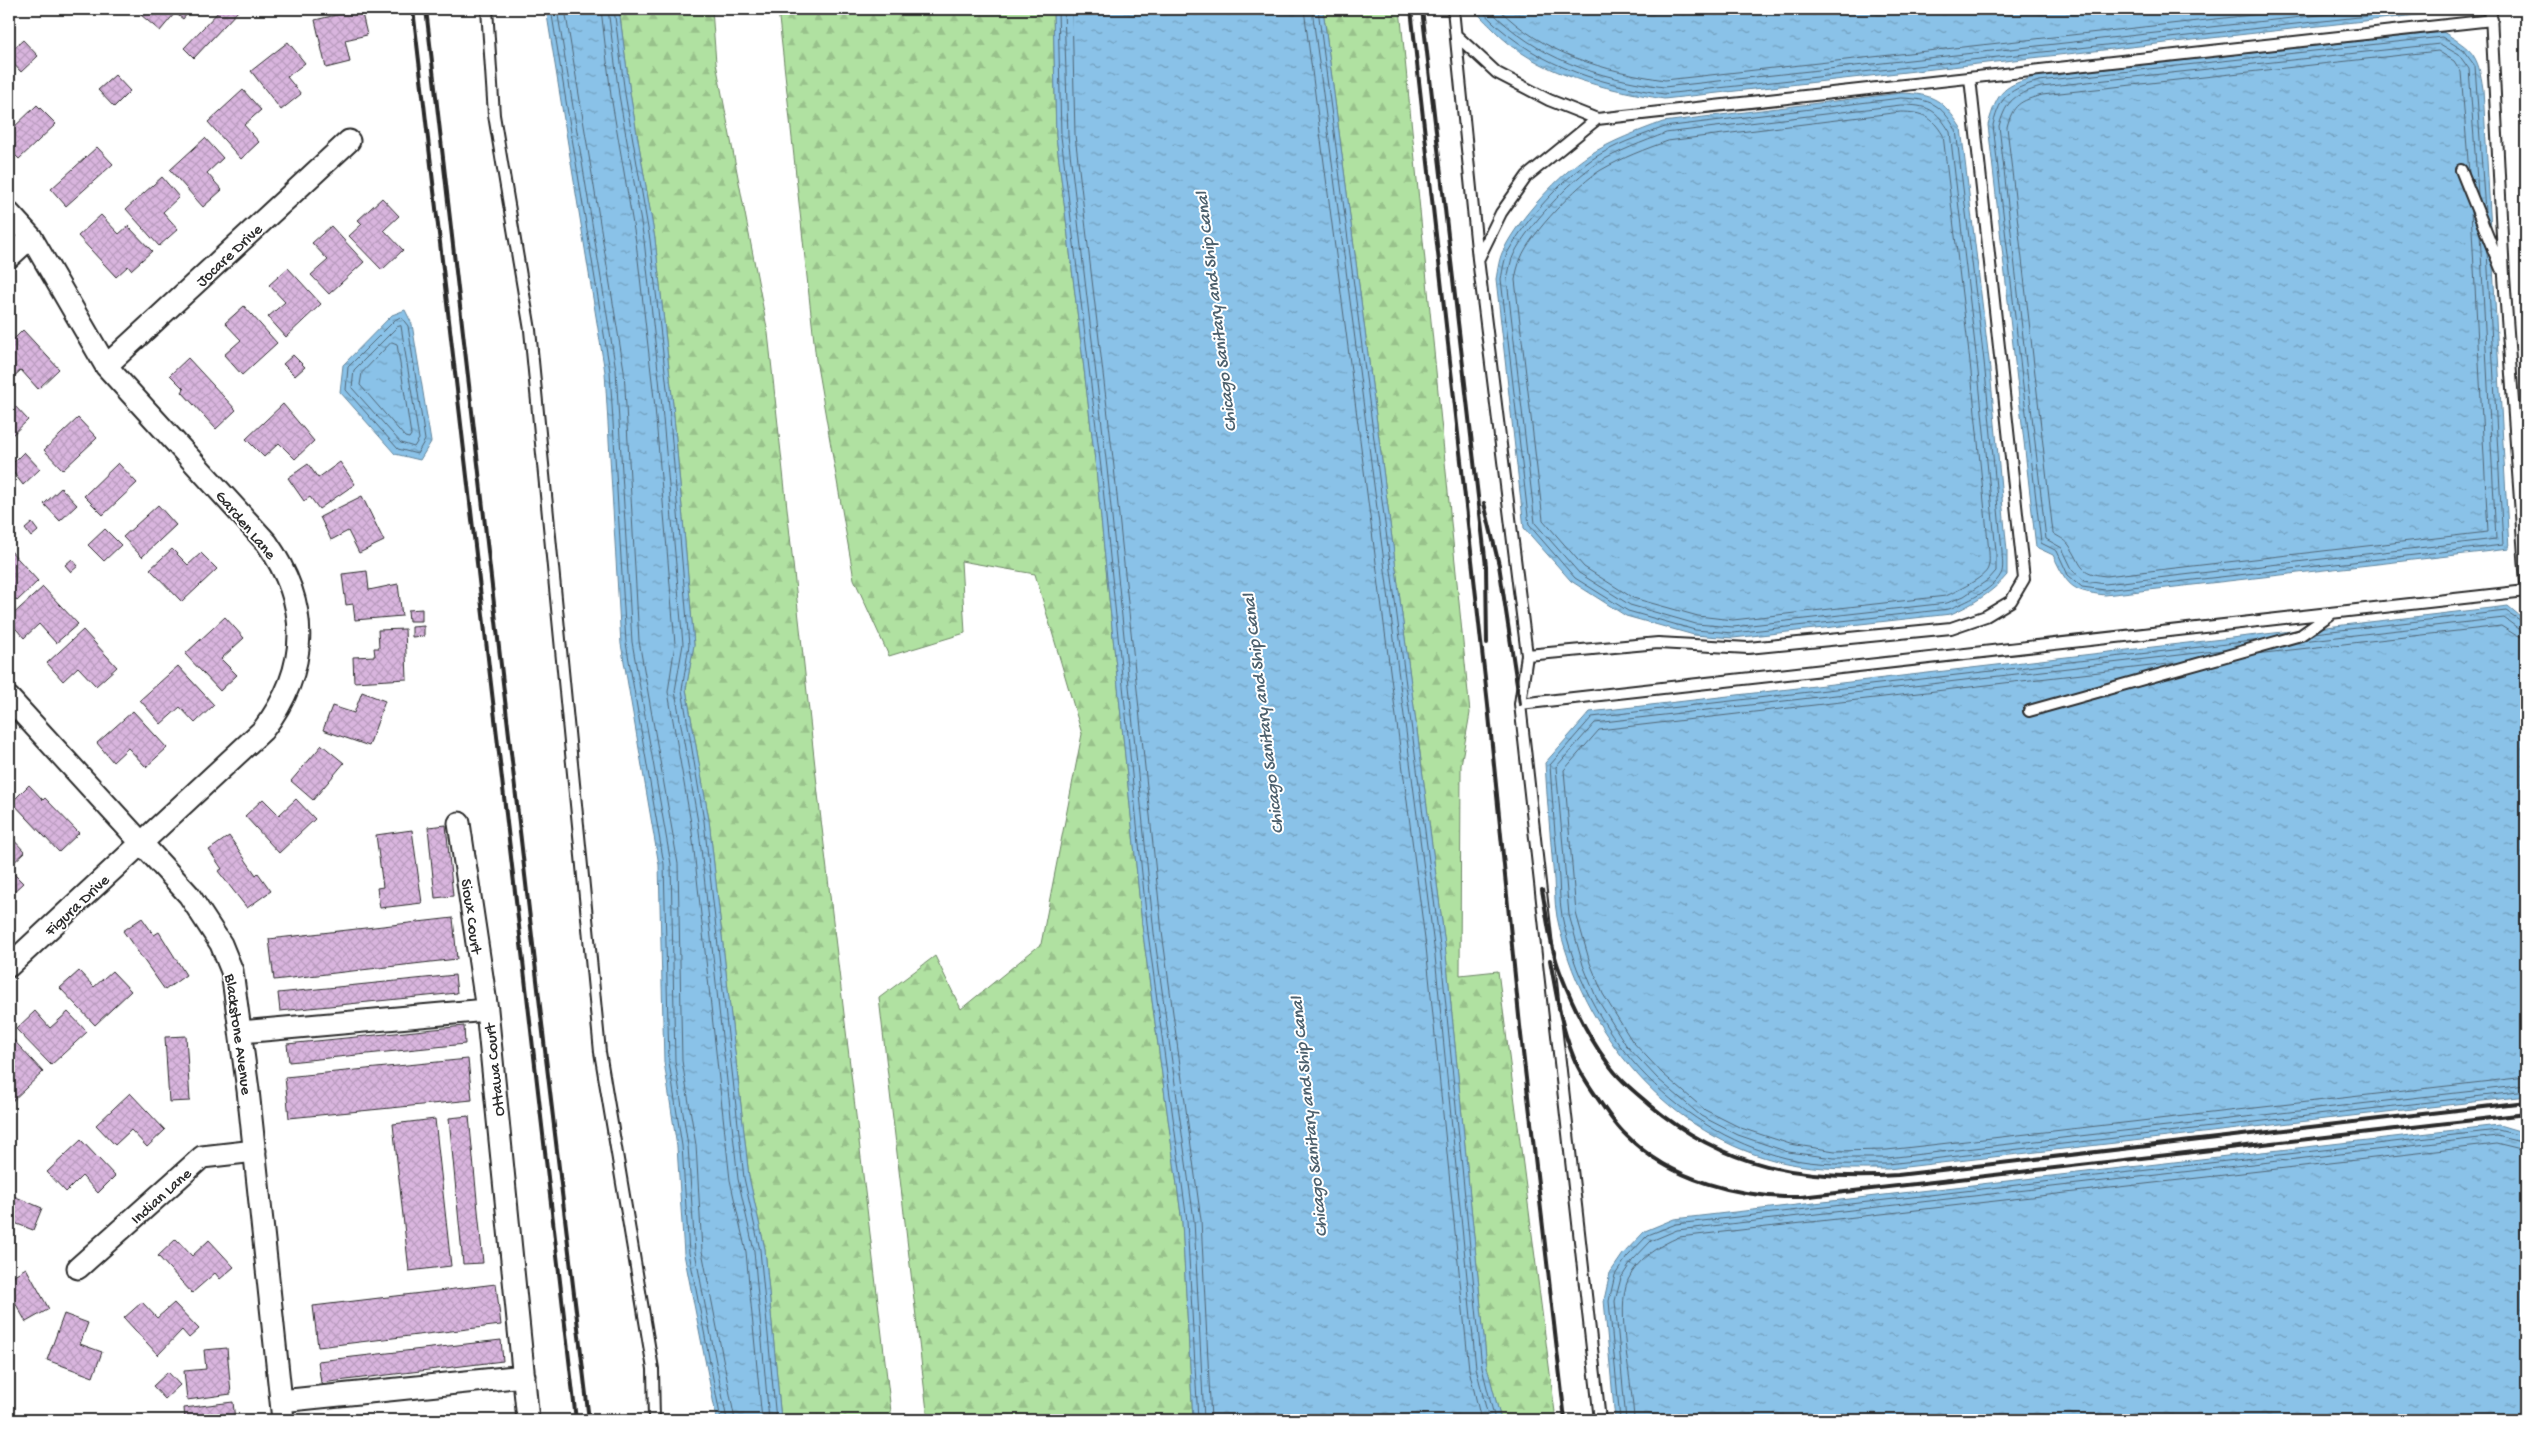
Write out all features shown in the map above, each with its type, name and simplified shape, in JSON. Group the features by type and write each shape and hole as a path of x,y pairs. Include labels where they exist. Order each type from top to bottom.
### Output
{"street":[{"name":"Jocare Drive","path":"106,366 349,142"},
{"name":"Garden Lane","path":"9,213 31,236 106,366 267,543 288,581 297,610 299,627 294,672 274,715 250,743 143,842"},
{"path":"9,258 31,236"},
{"name":"Blackstone Avenue","path":"9,698 143,842 189,895 221,944 232,972 255,1151 282,1410"},
{"name":"Sioux Court","path":"459,823 486,1010"},
{"name":"Figura Drive","path":"9,966 143,842"},
{"name":"Ottawa Court","path":"241,1032 486,1010 528,1420"},
{"name":"Indian Lane","path":"78,1268 202,1158 255,1151"},
{"path":"282,1410 524,1376"}],"lane":[{"path":"487,9 494,115 530,330 600,1052 653,1369 654,1420"},
{"path":"1453,9 1478,259 1527,655 1520,704 1600,1420"},
{"path":"2489,9 2492,20 2504,276 2526,584"},
{"path":"1457,36 1497,73 1549,100 1597,119 2492,20"},
{"path":"1527,655 1658,644 1748,648 1952,628 1986,616 2011,601 2024,579 1970,78"},
{"path":"1478,259 1501,214 1527,176 1597,119"},
{"path":"2461,170 2504,276"},
{"path":"1520,704 2526,591"},
{"path":"2029,710 2301,635 2333,613"}],"green space":[{"path":"619,9 712,9 716,63 768,333 818,794 892,1420 781,1420 765,1249 749,1177 709,820 686,689 694,645 673,405 655,239 630,93"},
{"path":"778,9 1053,9 1056,136 1096,469 1143,934 1182,1222 1193,1420 928,1420 879,998 935,956 961,1009 1041,944 1082,734 1035,574 961,561 965,633 889,656 854,579 816,360"},
{"path":"1323,9 1400,9 1470,713 1461,765 1460,975 1498,971 1556,1420 1501,1420 1487,1367 1445,945"}],"water":[{"path":"546,9 619,9 630,93 655,239 673,405 694,645 686,689 709,820 749,1177 765,1249 781,1420 717,1420 684,1254 677,1147 664,1062 659,865 621,644 605,372"},
{"name":"Chicago Sanitary and Ship Canal","path":"1053,9 1323,9 1445,945 1487,1367 1501,1420 1193,1420 1182,1222 1143,934 1096,469 1056,136"},
{"path":"1475,9 2444,9 2444,12 1664,99 1595,85 1551,69 1511,45"},
{"path":"2443,32 2468,49 2472,54 2479,68 2483,89 2509,549 2105,595 2077,589 2067,580 2053,555 2036,547 1988,125 1999,97 2009,87 2038,76"},
{"path":"1901,93 1922,95 1937,100 1949,111 1961,128 1989,360 2007,551 2007,575 1982,597 1951,614 1733,638 1694,635 1626,616 1571,581 1524,528 1496,279 1502,252 1530,211 1566,173 1589,155 1635,133 1663,122"},
{"path":"405,310 412,324 431,442 420,460 395,454 340,392 343,365 392,315"},
{"path":"2508,606 2526,621 2526,1096 1888,1169 1811,1167 1786,1163 1744,1150 1705,1130 1669,1105 1637,1074 1609,1039 1586,1000 1569,959 1556,911 1545,763 1590,712"},
{"path":"2499,1125 2526,1133 2526,1420 1615,1420 1604,1300 1610,1273 1623,1254 1645,1231 1674,1219"}],"building":[{"path":"146,9 191,9 183,19 175,13 160,31 141,15"},
{"path":"221,9 239,10 194,58 184,48"},
{"path":"361,9 367,35 345,40 350,62 326,68 315,20"},
{"path":"23,40 38,56 21,72 9,59 9,53"},
{"path":"288,42 305,63 287,77 301,94 281,110 251,71"},
{"path":"115,75 130,91 114,107 98,90"},
{"path":"243,90 261,110 244,125 259,142 241,159 208,122"},
{"path":"37,105 56,124 19,159 9,149 9,132"},
{"path":"205,138 223,158 207,173 222,190 203,207 170,170"},
{"path":"97,147 113,164 66,206 51,189"},
{"path":"162,177 179,197 163,212 178,229 159,246 126,209"},
{"path":"382,198 399,216 384,230 403,250 382,270 349,236 362,224 358,220"},
{"path":"101,215 119,234 128,226 152,251 131,270 128,266 116,277 78,236"},
{"path":"331,226 364,262 329,294 311,275 328,260 312,243"},
{"path":"288,268 321,304 286,337 268,317 285,302 269,285"},
{"path":"244,306 277,343 242,375 224,355 241,340 225,323"},
{"path":"23,330 59,369 38,389 21,370 9,379 9,338 12,341"},
{"path":"293,355 305,367 295,376 283,364"},
{"path":"188,358 236,410 216,429 182,392 184,389 170,375"},
{"path":"283,404 314,441 295,459 279,443 264,457 246,439"},
{"path":"14,405 28,420 11,436 9,410"},
{"path":"78,418 97,438 63,470 44,450"},
{"path":"24,452 40,469 23,485 9,467"},
{"path":"340,462 355,484 319,509 310,497 304,501 288,478 308,464 318,478"},
{"path":"118,463 137,483 103,515 84,496"},
{"path":"61,488 77,505 60,521 44,504"},
{"path":"362,496 384,541 359,553 348,531 331,540 320,517"},
{"path":"158,505 176,525 142,557 123,537"},
{"path":"32,523 38,531 31,537 25,529"},
{"path":"105,529 121,545 104,561 88,545"},
{"path":"9,549 38,581 17,601 9,592"},
{"path":"172,549 188,565 201,553 217,569 182,602 150,569"},
{"path":"72,559 78,566 71,572 65,565"},
{"path":"367,571 369,590 398,584 402,616 355,620 353,604 346,605 342,574"},
{"path":"43,587 78,624 56,643 39,624 24,638 9,621 9,618"},
{"path":"422,609 422,621 409,621 408,610"},
{"path":"225,617 244,638 221,659 237,675 220,691 185,654"},
{"path":"424,626 424,636 412,637 412,627"},
{"path":"405,629 407,679 354,682 353,657 375,656 374,648 379,648 378,630"},
{"path":"83,630 117,667 96,686 78,667 63,681 47,663"},
{"path":"178,666 214,705 195,723 180,707 161,724 140,700"},
{"path":"362,692 385,701 369,746 323,730 332,706 354,713"},
{"path":"133,711 167,748 146,767 128,748 113,762 97,743"},
{"path":"322,745 344,763 313,800 291,781"},
{"path":"29,785 43,800 45,798 79,833 59,852 12,802"},
{"path":"263,799 279,815 296,799 315,819 279,853 245,816"},
{"path":"446,825 453,896 435,898 428,827"},
{"path":"412,830 422,903 380,908 377,888 383,887 376,835"},
{"path":"9,835 25,852 9,867"},
{"path":"229,836 256,875 258,873 271,891 247,908 218,871 222,869 209,850"},
{"path":"9,869 23,883 9,896"},
{"path":"142,918 154,935 159,932 186,975 165,990 123,931"},
{"path":"453,918 457,959 274,980 269,939"},
{"path":"79,971 94,987 112,971 131,991 95,1025 60,988"},
{"path":"455,975 457,993 280,1011 278,993"},
{"path":"35,1011 50,1028 68,1012 87,1032 51,1065 16,1029"},
{"path":"464,1026 465,1044 289,1062 287,1044"},
{"path":"9,1035 43,1072 9,1104"},
{"path":"186,1036 190,1101 169,1102 165,1037"},
{"path":"468,1059 472,1100 289,1118 285,1077"},
{"path":"130,1093 165,1130 147,1147 131,1130 115,1145 96,1125"},
{"path":"469,1116 483,1263 463,1264 449,1118"},
{"path":"435,1119 451,1266 409,1271 393,1124"},
{"path":"81,1140 115,1176 98,1193 82,1176 66,1192 47,1172"},
{"path":"9,1194 42,1208 33,1230 12,1222 9,1230"},
{"path":"176,1239 192,1256 209,1240 234,1267 220,1279 215,1273 192,1293 158,1256"},
{"path":"26,1268 49,1309 26,1322 9,1292 9,1278"},
{"path":"496,1284 501,1325 318,1347 313,1306"},
{"path":"142,1302 157,1318 174,1303 199,1329 189,1338 182,1330 158,1355 124,1318"},
{"path":"64,1314 88,1323 80,1344 102,1352 93,1377 47,1360"},
{"path":"501,1340 503,1361 321,1383 318,1361"},
{"path":"227,1348 231,1394 187,1400 184,1371 206,1369 204,1350"},
{"path":"168,1372 180,1385 165,1399 153,1386"},
{"path":"233,1402 235,1420 185,1420 184,1408"}],"railway":[{"path":"413,9 576,1420"},
{"path":"426,9 589,1420"},
{"path":"1411,9 1488,705 1520,1026 1565,1420"},
{"path":"1422,9 1486,566 1487,643"},
{"path":"1484,503 1499,565 1520,704"},
{"path":"1542,890 1551,942 1560,972 1587,1030 1611,1068 1621,1080 1678,1126 1707,1143 1736,1156 1766,1166 1830,1175 1898,1175 2526,1102"},
{"path":"1550,960 1561,1019 1574,1059 1589,1086 1618,1126 1644,1151 1685,1175 1708,1184 1754,1194 1801,1197 2526,1114"}]}
